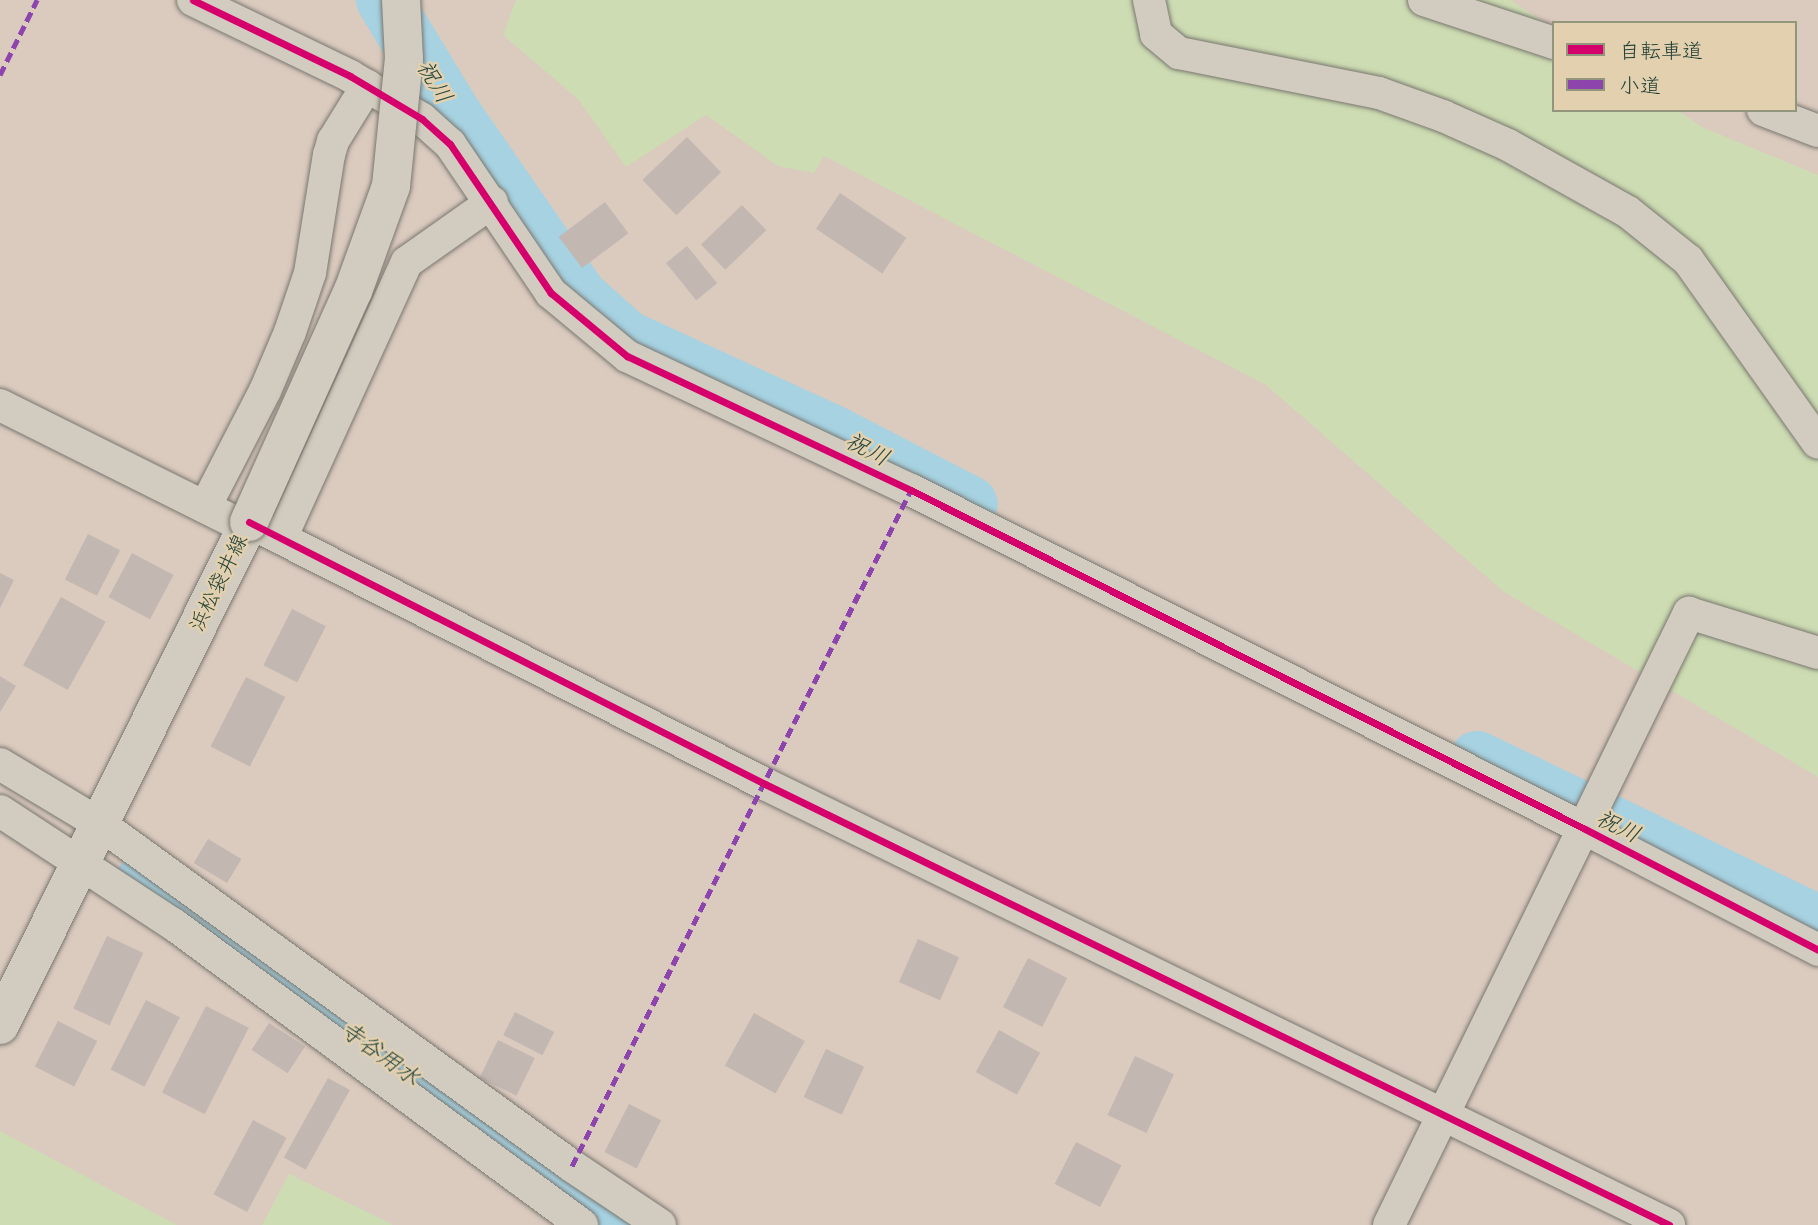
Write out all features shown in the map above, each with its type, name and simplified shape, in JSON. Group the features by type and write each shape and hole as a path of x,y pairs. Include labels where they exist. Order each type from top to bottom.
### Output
{"main road":[{"name":"浜松袋井線","path":"0,1025 100,824 259,529 353,291 390,186 404,59 401,0"}],"street":[{"path":"194,0 367,86 422,119 450,144 492,202 551,293 627,356 911,490 1585,829 1818,950"},
{"path":"1149,0 1156,34 1179,53 1379,93 1443,116 1508,145 1628,212 1688,260 1818,443"},
{"path":"1424,0 1552,42"},
{"path":"205,507 265,391 290,332 310,273 328,155 333,141 367,86"},
{"path":"1768,112 1818,131"},
{"path":"259,529 407,262 492,202"},
{"path":"0,405 205,507 259,529 777,790 1669,1225"},
{"path":"1389,1225 1446,1114 1689,613 1818,653"},
{"path":"0,764 100,824 572,1167 660,1225"},
{"path":"0,811 173,924 549,1211 582,1225"},
{"path":"549,1211 572,1167"}],"green space":[{"path":"516,0 1511,0 1552,28 1552,112 1680,112 1702,127 1818,175 1818,777 1504,592 1266,385 824,156 814,173 778,166 706,115 626,167 578,99 503,35"},
{"path":"0,1131 177,1225 0,1225"},
{"path":"289,1174 392,1224 392,1225 262,1225"}],"building":[{"path":"687,137 721,172 676,215 642,180"},
{"path":"840,193 906,238 882,273 816,229"},
{"path":"605,202 628,233 582,268 559,237"},
{"path":"742,205 766,230 725,270 701,245"},
{"path":"687,246 717,283 696,300 666,263"},
{"path":"88,534 120,550 97,596 65,579"},
{"path":"132,553 173,575 150,619 109,597"},
{"path":"0,573 14,580 0,608"},
{"path":"61,597 106,622 68,690 23,665"},
{"path":"292,609 326,626 297,682 263,665"},
{"path":"0,676 16,686 0,712"},
{"path":"246,677 285,697 250,766 211,746"},
{"path":"208,839 241,859 227,883 194,863"},
{"path":"107,936 143,953 109,1025 73,1009"},
{"path":"918,939 959,957 940,1000 899,982"},
{"path":"1028,958 1067,978 1042,1027 1003,1007"},
{"path":"146,1000 180,1017 144,1087 111,1069"},
{"path":"206,1006 249,1028 205,1114 162,1092"},
{"path":"515,1012 554,1032 542,1055 503,1035"},
{"path":"754,1013 805,1041 776,1094 725,1065"},
{"path":"58,1021 97,1041 74,1086 35,1066"},
{"path":"269,1023 305,1046 288,1073 252,1050"},
{"path":"999,1030 1040,1053 1017,1095 976,1072"},
{"path":"498,1040 535,1058 516,1096 480,1078"},
{"path":"826,1049 864,1067 842,1115 804,1097"},
{"path":"1135,1056 1174,1074 1147,1133 1108,1115"},
{"path":"328,1078 350,1090 306,1170 284,1158"},
{"path":"629,1104 661,1120 637,1168 604,1152"},
{"path":"253,1120 287,1138 247,1212 214,1194"},
{"path":"1076,1142 1121,1165 1100,1207 1055,1184"}],"waterway":[{"name":"祝川","path":"384,0 454,115 580,297 626,338 833,433 970,504"},
{"name":"祝川","path":"1477,759 1818,923"},
{"name":"寺谷用水","path":"142,883 619,1225"}],"marked path":[{"path":"0,75 37,0"},
{"path":"572,1166 911,490"}],"cycle path":[{"path":"193,0 350,76 422,119 450,144 551,293 627,356 911,490 1585,829 1818,950"},
{"path":"249,522 765,784 1669,1225"}]}
